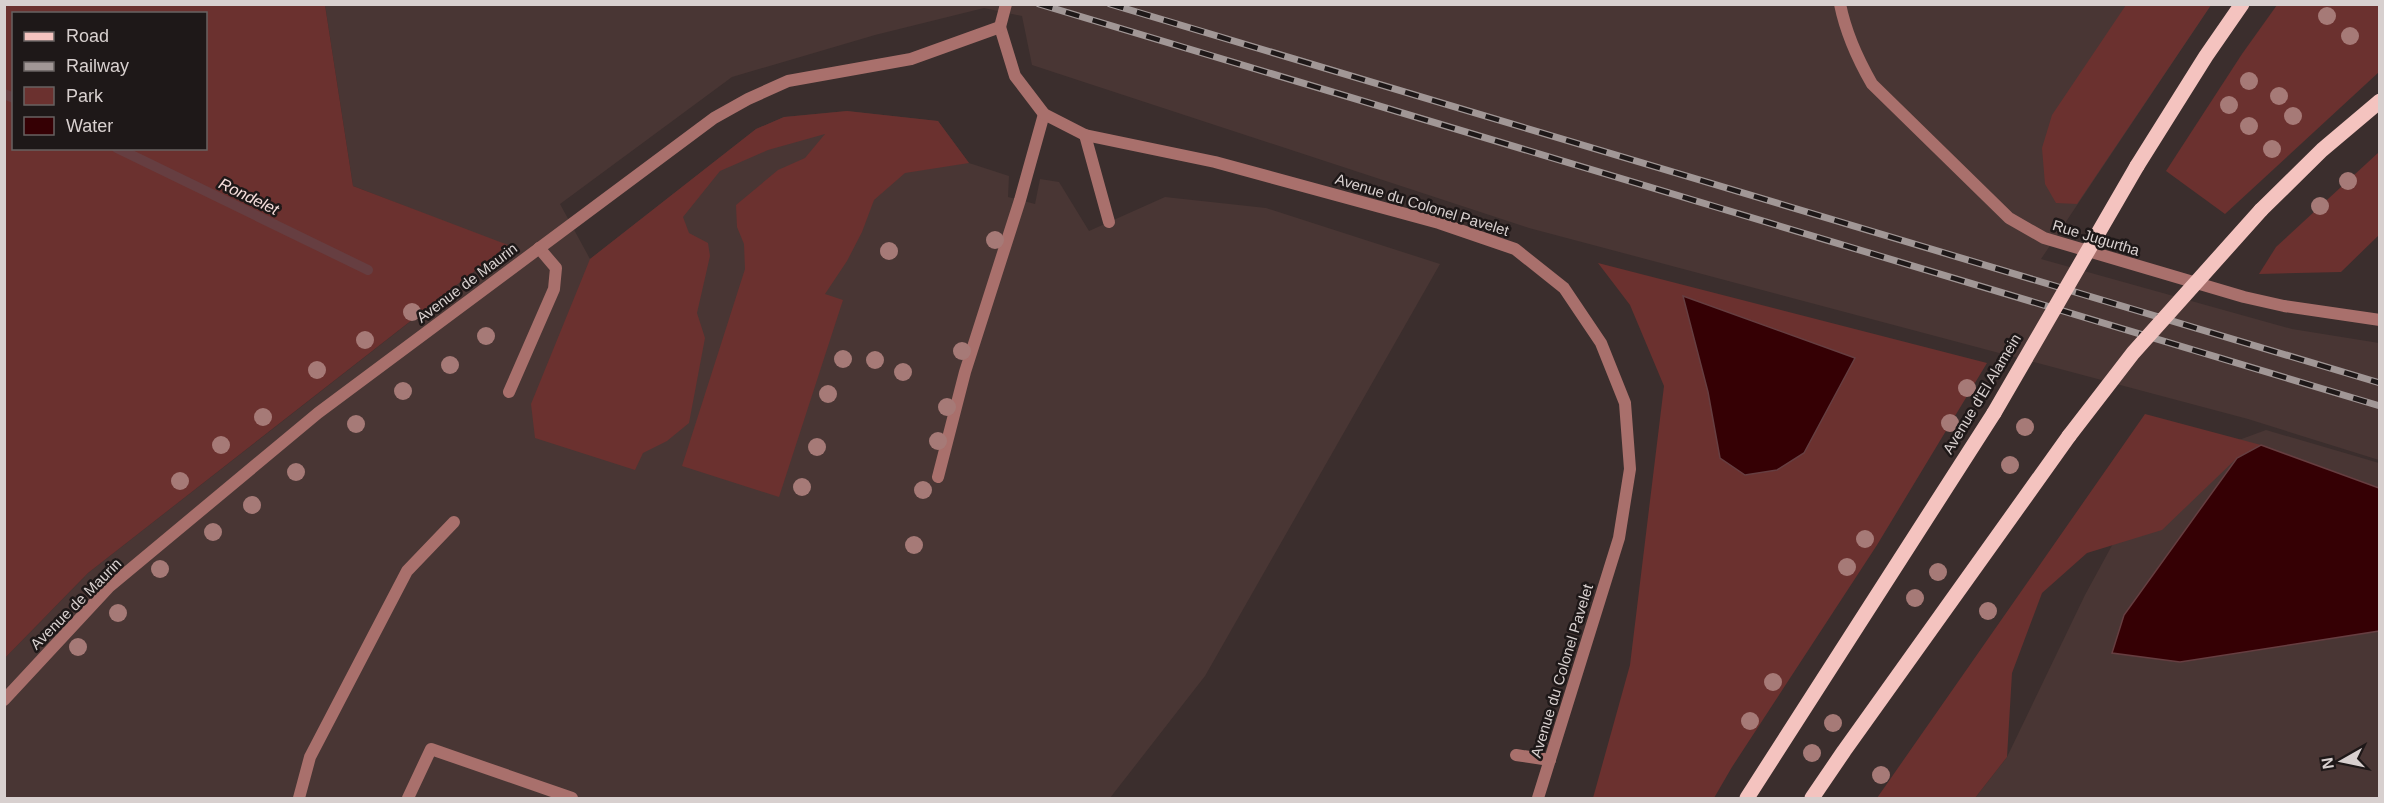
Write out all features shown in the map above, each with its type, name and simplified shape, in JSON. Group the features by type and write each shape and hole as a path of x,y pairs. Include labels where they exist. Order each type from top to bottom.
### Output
{"main road":[{"name":"Avenue d'El Alamein","path":"1747,798 1994,413 2137,166 2206,56 2242,4"},
{"path":"1812,798 2069,436 2133,354 2261,210 2322,150 2379,100"}],"street":[{"path":"1000,27 1006,4"},
{"name":"Rue Jugurtha","path":"1840,4 1845,29 1857,59 1872,84 2009,218 2044,238 2244,297 2284,306 2379,320"},
{"name":"Avenue du Colonel Pavelet","path":"1000,27 1014,76 1044,114 1085,135 1215,162 1439,223 1515,249 1564,288 1601,343 1625,403 1630,469 1619,538 1538,798"},
{"name":"Avenue de Maurin","path":"4,700 118,580 318,413 714,118 788,81 911,59 1000,27"},
{"path":"938,477 965,372 1020,200 1044,114"},
{"path":"1085,135 1109,222"},
{"path":"509,392 554,289 556,268 539,248"},
{"path":"299,798 310,757 407,571 454,522"},
{"path":"408,798 431,749 572,798"},
{"path":"1516,755 1550,760"}],"shaded area":[{"path":"325,5 2211,5 2041,259 2292,329 2379,343 2379,460 2248,419 1529,228 1032,65 1022,16 984,8 875,35 732,77 560,204 590,259 756,129 784,117 847,111 938,121 969,163 1009,176 1008,197 1035,204 1040,179 1059,182 1089,231 1165,197 1266,208 1440,264 1205,676 1110,798 5,798 5,658 88,573 507,246 353,186"},
{"path":"2266,430 2379,463 2379,798 1975,798 2007,757 2085,595 2152,472"}],"green space":[{"path":"5,4 325,5 353,186 508,245 88,573 5,658"},
{"path":"2126,5 2211,5 2077,204 2056,203 2045,184 2042,148 2052,115"},
{"path":"2277,5 2379,5 2379,72 2225,214 2166,171 2242,54"},
{"path":"847,111 938,121 969,163 905,173 874,200 862,232 847,261 825,294 843,300 779,497 682,466 745,269 744,244 737,227 736,205 778,170 805,158 825,134 768,150 720,171 683,217 689,233 708,243 710,256 697,313 705,338 689,423 667,441 643,453 635,470 535,438 531,404 590,259 756,129 784,117"},
{"path":"2379,152 2379,235 2341,272 2259,274 2276,247"},
{"path":"1598,263 1987,363 1877,545 1714,798 1593,798 1630,665 1664,386 1630,305"},
{"path":"2145,414 2261,445 2237,458 2162,530 2087,553 2042,593 2012,673 2007,757 1975,798 1877,798"}],"water":[{"path":"1683,296 1855,358 1804,453 1777,470 1745,475 1720,458 1708,392"},
{"path":"2261,445 2379,488 2379,631 2180,662 2112,653 2124,615 2237,458"}],"waterway":[{"name":"Rondelet","path":"4,94 12,97"},
{"name":"Rondelet","path":"121,150 368,270"}],"railway":[{"path":"1039,4 2380,406"},
{"path":"1110,4 2380,383"}]}
